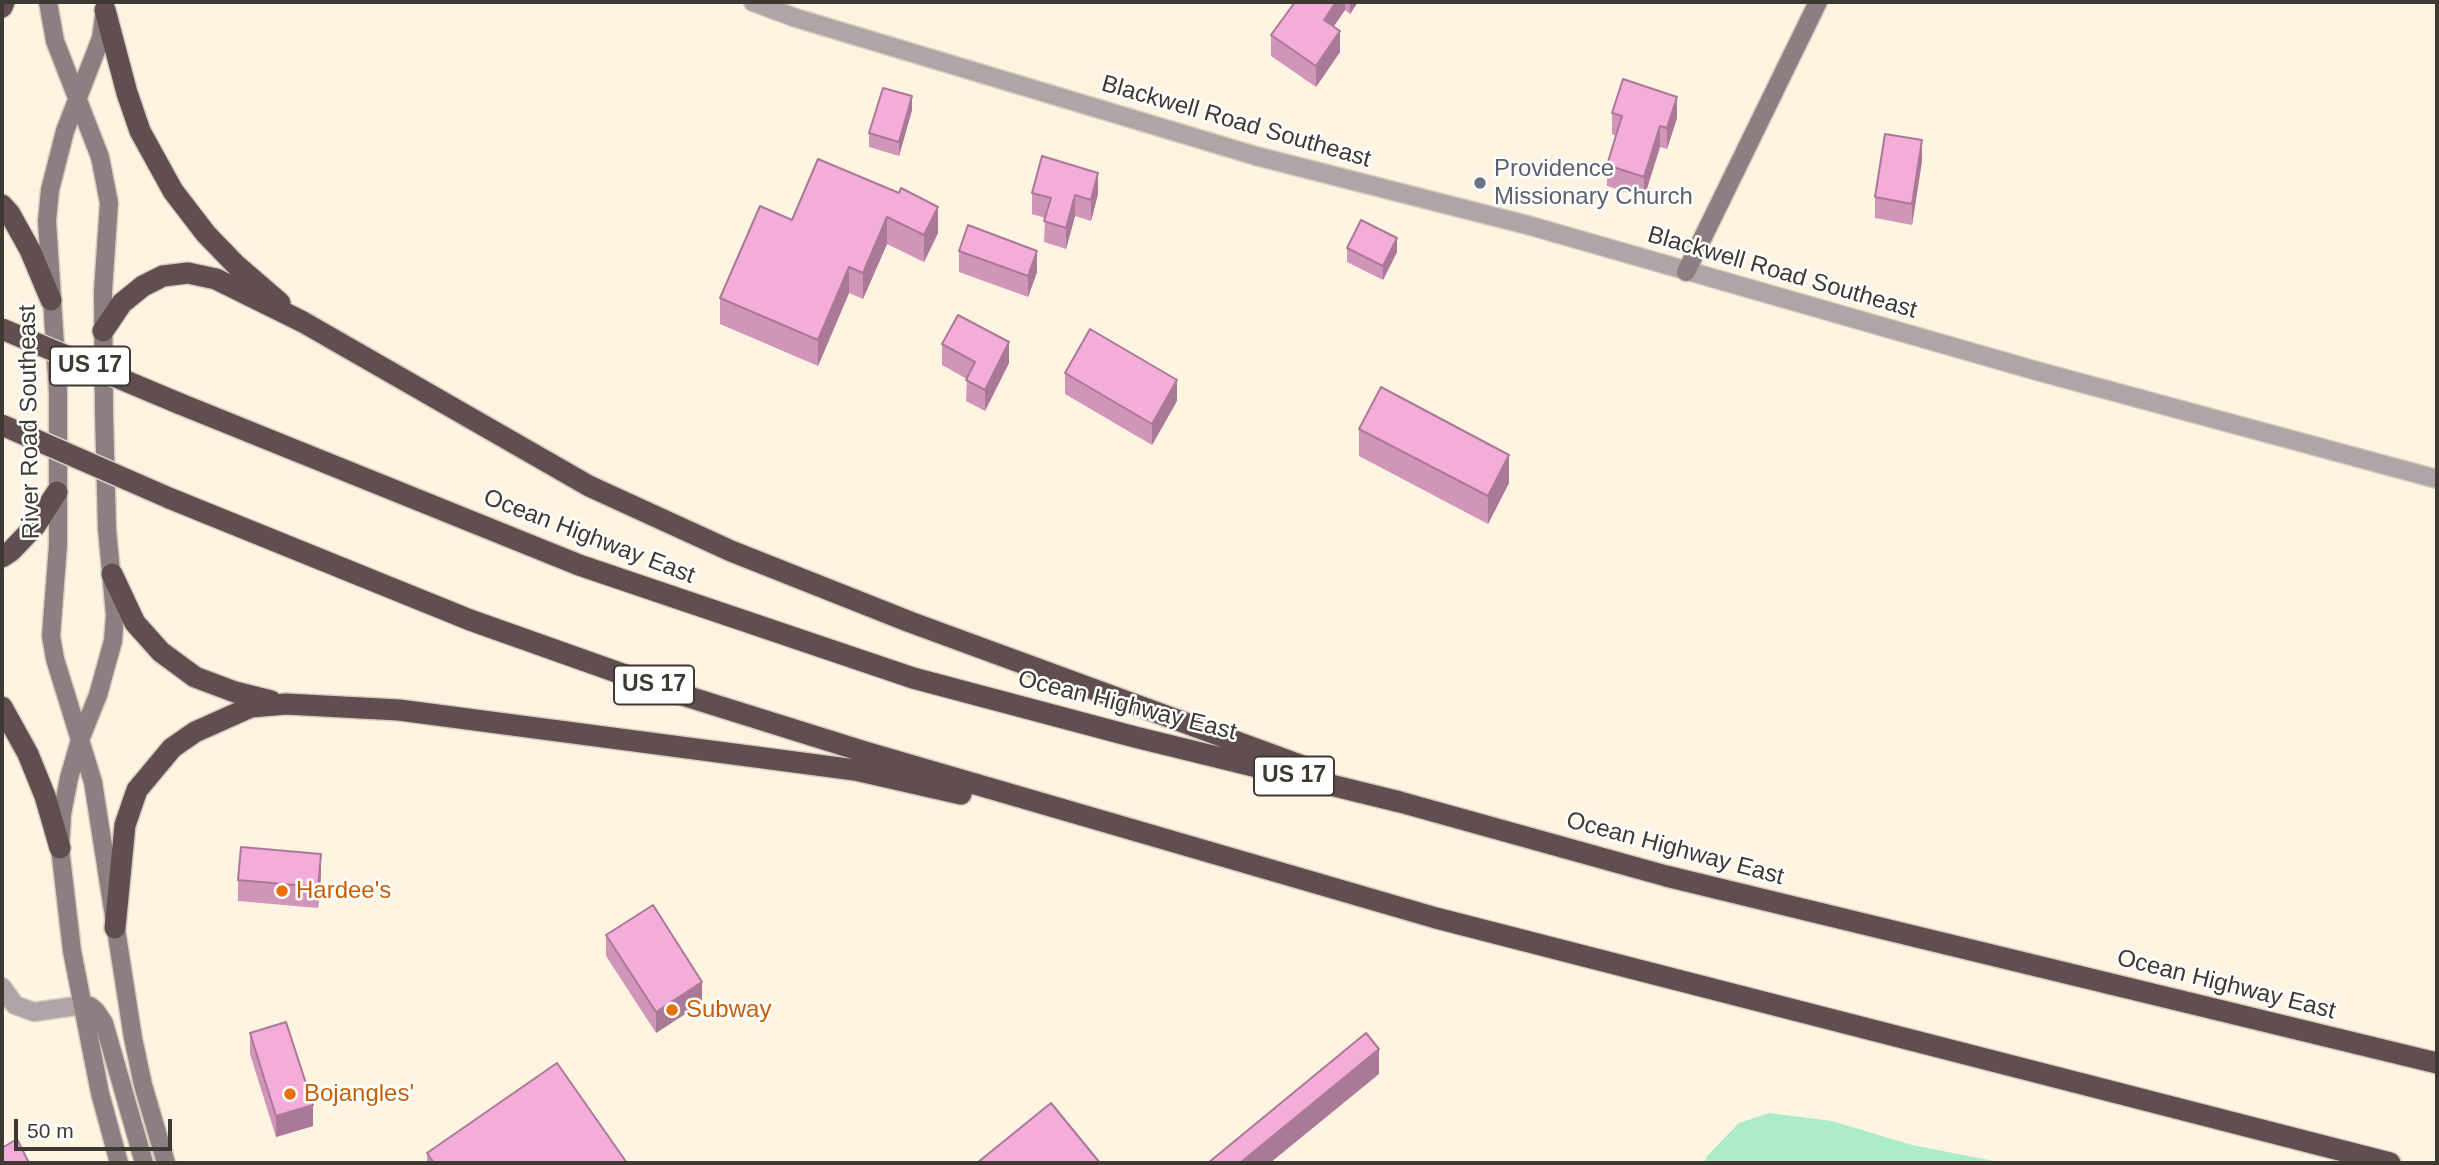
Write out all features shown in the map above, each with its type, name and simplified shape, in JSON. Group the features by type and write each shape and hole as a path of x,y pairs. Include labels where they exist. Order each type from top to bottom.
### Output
{"highway":[{"path":"2,7 4,2"},
{"path":"105,6 127,93 140,131 173,191 206,234 236,265 303,322"},
{"path":"2,205 30,250 51,300"},
{"path":"103,331 122,303 143,286 163,276 188,273 215,279 303,322 589,486 731,551 910,622 1400,802"},
{"name":"Ocean Highway East","path":"2,329 579,565 913,678 1135,737 1400,802 1666,876 2437,1063"},
{"name":"US 17","path":"2,425 169,498 470,620 673,692 865,752 1436,918 2389,1163"},
{"path":"2,557 12,551 35,526 57,492"},
{"path":"112,574 135,623 161,652 195,677 235,692 286,704"},
{"path":"115,928 125,825 137,790 172,748 195,732 251,707 286,704 399,710 855,770 1151,836"},
{"path":"2,707 28,754 45,796 60,848"}],"main road":[{"path":"48,2 55,41 77,104 100,157 109,203 103,331 107,529 115,615 113,641 98,695 80,740 69,778 62,814 60,848 71,939 83,1005 100,1093 119,1163"},
{"path":"1686,272 1818,2"},
{"name":"River Road Southeast","path":"105,6 101,38 65,131 50,190 47,221 58,392 58,545 51,636 55,659 93,782 142,1085 166,1163"},
{"path":"83,1005 96,1011 104,1023 144,1163"}],"street":[{"name":"Blackwell Road Southeast","path":"753,2 796,18 1256,156 1531,226 2037,371 2437,479"},
{"path":"2,987 15,1005 34,1012 83,1005"}],"green space":[{"path":"1769,1113 1832,1121 1912,1145 2004,1163 1704,1163 1707,1156 1739,1123"}],"building":[{"path":"1295,2 1336,2 1324,20 1340,31 1316,66 1271,35"},
{"path":"1623,79 1677,97 1667,128 1660,126 1644,177 1607,165 1622,116 1612,113"},
{"path":"883,88 912,96 899,142 869,133"},
{"path":"1885,134 1922,140 1912,204 1875,197"},
{"path":"1042,156 1098,173 1091,200 1075,195 1066,228 1044,221 1051,198 1032,193"},
{"path":"818,159 899,193 901,188 938,207 924,235 887,217 863,273 849,267 818,340 720,298 760,206 792,220"},
{"path":"1361,220 1397,238 1383,266 1347,248"},
{"path":"968,225 1037,251 1028,276 959,251"},
{"path":"958,315 1009,342 985,390 966,380 975,362 942,344"},
{"path":"1090,329 1177,380 1152,424 1065,373"},
{"path":"1381,387 1509,455 1488,496 1359,429"},
{"path":"241,847 321,854 318,887 238,880"},
{"path":"653,905 702,982 656,1012 606,935"},
{"path":"286,1022 313,1105 276,1116 250,1033"},
{"path":"1366,1033 1379,1049 1240,1163 1208,1163"},
{"path":"557,1063 627,1163 434,1163 427,1153"},
{"path":"1051,1103 1100,1163 977,1163"},
{"path":"17,1139 29,1163 2,1163 2,1148"}],"place":[{"name":"Providence Missionary Church","path":"1480,183"},
{"name":"Hardee's","path":"282,891"},
{"name":"Subway","path":"672,1010"},
{"name":"Bojangles'","path":"290,1094"}]}
